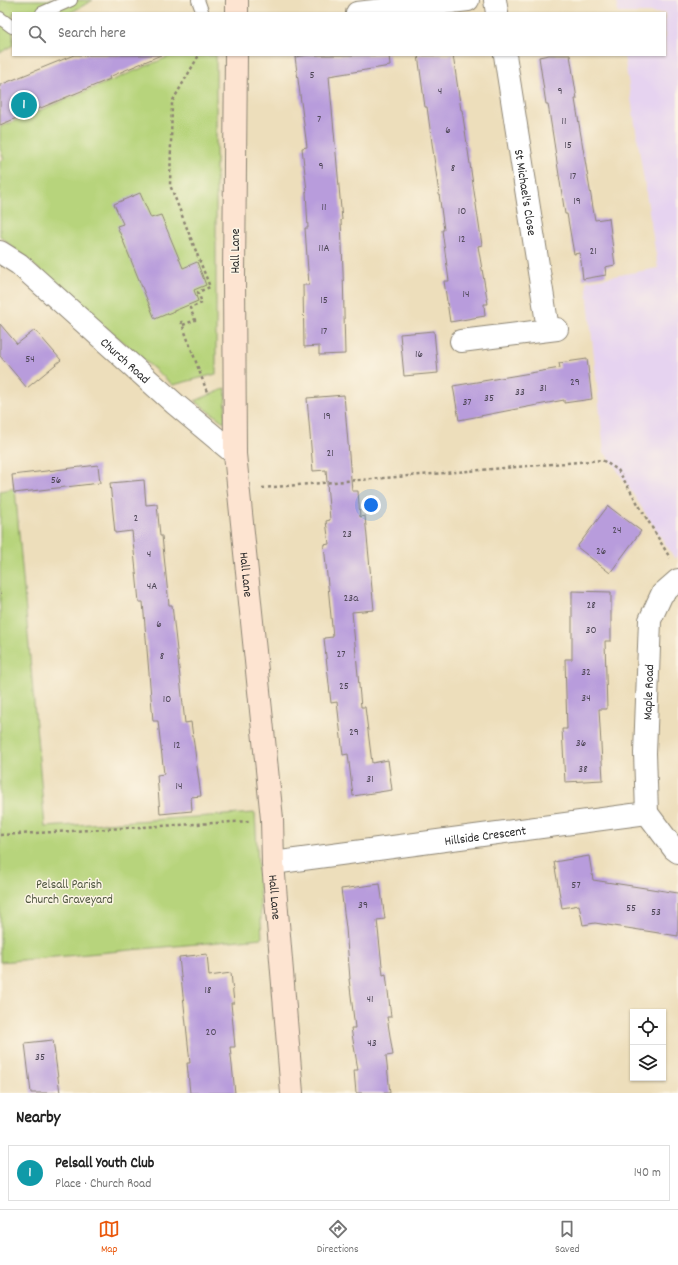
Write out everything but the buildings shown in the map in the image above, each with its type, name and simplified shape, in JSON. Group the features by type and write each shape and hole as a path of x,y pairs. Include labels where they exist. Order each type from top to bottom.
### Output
{"street":[{"path":"237,0 237,12"},
{"path":"366,12 468,0"},
{"path":"495,0 497,12"},
{"name":"Hall Lane","path":"236,56 234,267 235,454 272,819 273,863 292,1093"},
{"name":"St Michael's Close","path":"461,341 553,329 505,56"},
{"name":"Church Road","path":"0,252 9,268 235,454"},
{"name":"Maple Road","path":"647,813 645,753 650,620 662,594 678,580"},
{"path":"647,813 674,849 678,852"},
{"name":"Hillside Crescent","path":"273,863 647,813"}],"lane":[{"path":"44,12 71,0"},
{"path":"0,18 12,26"}],"path":[{"path":"183,325 195,320 190,308 202,303 198,292 210,287 170,185 172,102 198,56"},
{"path":"181,321 207,392"},
{"path":"176,404 235,381"},
{"path":"239,490 602,460 618,470 670,558"},
{"path":"0,834 272,819"}],"shaded area":[{"path":"616,0 678,0 678,556 675,559 604,452 586,281 658,268 624,56 666,56 666,12 618,12"}],"green space":[{"path":"0,0 93,0 72,12 12,12 12,46 0,53"},
{"path":"171,56 216,56 216,374 173,385 0,236 0,161 4,159 0,149 0,127"},
{"path":"226,388 225,423 195,401"},
{"name":"Pelsall Parish Church Graveyard","path":"15,488 45,827 255,813 262,938 0,962 0,491"}],"place":[{"name":"Pelsall Youth Club","path":"24,105"}]}
